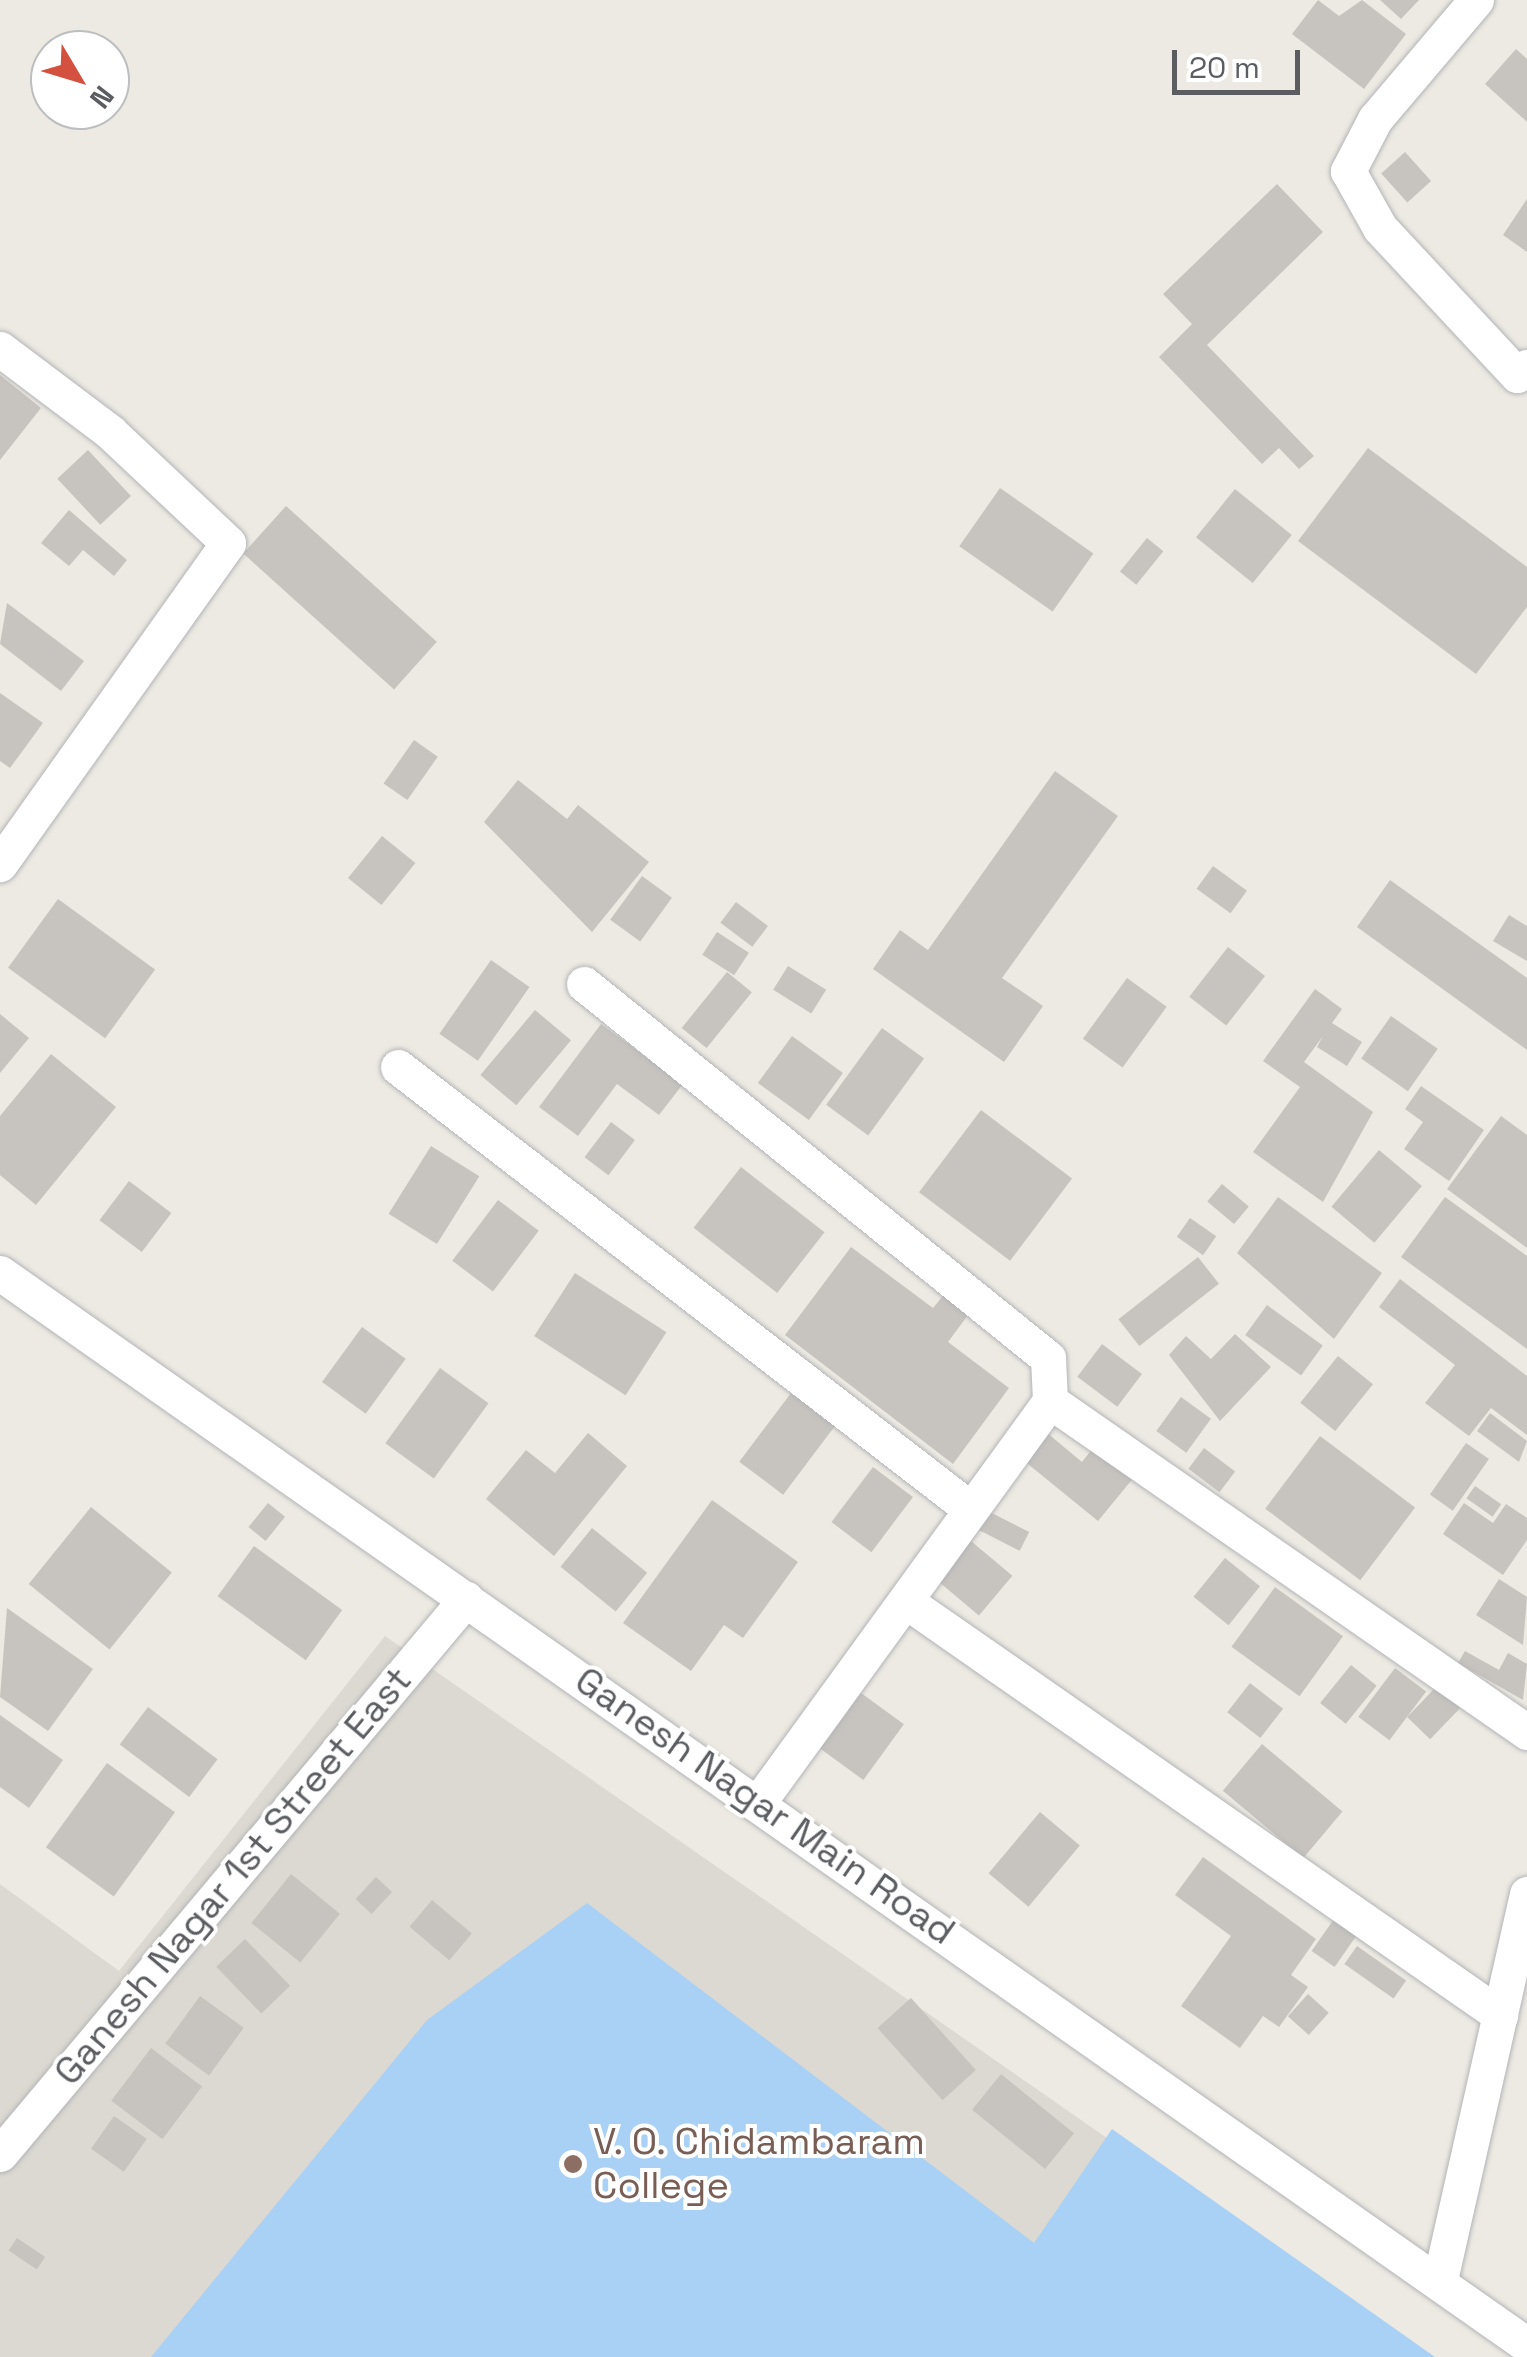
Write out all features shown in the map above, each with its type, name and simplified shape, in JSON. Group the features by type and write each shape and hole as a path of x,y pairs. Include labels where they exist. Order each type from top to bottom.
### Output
{"street":[{"path":"1476,0 1375,119 1348,171 1380,228 1524,376"},
{"path":"0,349 110,432 228,543 0,864"},
{"path":"584,984 1048,1358 1050,1402 968,1508 906,1602 759,1801"},
{"path":"398,1068 968,1508"},
{"name":"Ganesh Nagar Main Road","path":"0,1273 759,1801 1527,2344"},
{"path":"1050,1402 1527,1732"},
{"name":"Ganesh Nagar 1st Street East","path":"0,2154 466,1599"},
{"path":"906,1602 1500,2015"},
{"path":"1440,2280 1527,1894"}],"shaded area":[{"name":"V. O. Chidambaram College","path":"385,1636 1422,2357 0,2357 0,1884 119,1971"}],"water":[{"path":"587,1903 1034,2243 1112,2129 1435,2357 151,2357 427,2020"}],"building":[{"path":"1318,0 1339,16 1362,0 1406,34 1364,89 1292,34"},
{"path":"1380,0 1419,0 1401,19"},
{"path":"1516,49 1527,59 1527,122 1485,84"},
{"path":"1405,152 1431,181 1407,202 1381,173"},
{"path":"1277,184 1323,232 1207,345 1314,456 1299,469 1279,448 1262,464 1159,357 1192,324 1163,294"},
{"path":"1527,199 1527,252 1503,235"},
{"path":"0,375 41,408 0,460"},
{"path":"1368,448 1527,567 1527,607 1476,674 1298,541"},
{"path":"88,450 131,496 100,525 57,479"},
{"path":"1000,488 1093,553 1053,612 959,546"},
{"path":"1235,489 1292,535 1253,583 1196,537"},
{"path":"286,506 437,642 394,689 243,554"},
{"path":"69,510 127,560 114,576 83,550 69,566 41,543"},
{"path":"1147,538 1163,551 1136,585 1120,571"},
{"path":"7,603 84,661 61,691 0,644"},
{"path":"0,693 43,723 10,768 0,761"},
{"path":"414,740 438,757 407,800 384,783"},
{"path":"1055,771 1118,816 1002,978 1043,1006 1004,1062 873,969 900,930 928,950"},
{"path":"518,780 567,819 578,805 649,862 592,932 484,822"},
{"path":"382,836 415,863 381,905 348,878"},
{"path":"1213,866 1247,891 1231,913 1197,889"},
{"path":"642,876 672,898 640,941 610,920"},
{"path":"1390,880 1527,978 1527,1050 1357,927"},
{"path":"58,899 155,970 105,1038 8,968"},
{"path":"736,902 768,926 752,947 720,923"},
{"path":"1509,915 1527,926 1527,961 1493,941"},
{"path":"717,932 749,953 734,975 702,955"},
{"path":"1228,947 1265,976 1226,1026 1189,997"},
{"path":"491,960 530,987 478,1061 439,1034"},
{"path":"788,966 826,990 811,1014 773,990"},
{"path":"727,972 752,992 707,1048 682,1028"},
{"path":"1127,978 1167,1007 1123,1067 1083,1039"},
{"path":"1315,989 1342,1009 1332,1023 1362,1042 1347,1066 1317,1047 1323,1036 1304,1062 1373,1112 1323,1202 1253,1152 1300,1087 1263,1061"},
{"path":"535,1010 571,1040 516,1105 480,1075"},
{"path":"0,1014 29,1038 0,1073"},
{"path":"1391,1016 1438,1049 1408,1091 1361,1059"},
{"path":"601,1024 683,1084 659,1115 617,1084 578,1136 539,1107"},
{"path":"882,1028 924,1059 868,1135 826,1105"},
{"path":"792,1036 843,1073 809,1120 758,1083"},
{"path":"51,1054 116,1107 36,1205 0,1175 0,1116"},
{"path":"1421,1086 1484,1130 1449,1181 1404,1149 1423,1122 1405,1109"},
{"path":"981,1110 1072,1179 1010,1261 919,1192"},
{"path":"1501,1116 1527,1135 1527,1248 1447,1189"},
{"path":"611,1122 635,1140 608,1175 585,1157"},
{"path":"431,1146 479,1176 437,1244 389,1214"},
{"path":"1379,1150 1422,1186 1374,1243 1331,1207"},
{"path":"741,1167 825,1232 777,1293 694,1228"},
{"path":"129,1181 171,1213 142,1252 100,1220"},
{"path":"1222,1184 1249,1206 1234,1224 1207,1202"},
{"path":"1278,1197 1382,1273 1334,1339 1237,1253"},
{"path":"1445,1197 1527,1256 1527,1349 1401,1257"},
{"path":"498,1200 539,1231 493,1291 452,1261"},
{"path":"1190,1218 1216,1236 1203,1255 1177,1237"},
{"path":"851,1247 933,1308 946,1292 971,1311 948,1342 1009,1388 953,1464 785,1335"},
{"path":"1198,1257 1219,1284 1139,1346 1118,1319"},
{"path":"575,1273 666,1332 626,1395 534,1336"},
{"path":"1400,1279 1527,1376 1527,1435 1491,1408 1469,1436 1425,1403 1455,1365 1379,1307"},
{"path":"1267,1305 1323,1346 1301,1375 1245,1335"},
{"path":"362,1327 406,1359 366,1414 322,1382"},
{"path":"1235,1334 1271,1367 1220,1421 1169,1355 1186,1336 1211,1359"},
{"path":"1102,1344 1142,1374 1117,1407 1077,1377"},
{"path":"1338,1356 1373,1384 1335,1431 1300,1403"},
{"path":"440,1368 489,1403 434,1479 385,1443"},
{"path":"791,1393 835,1426 783,1495 739,1462"},
{"path":"1181,1397 1211,1419 1186,1453 1156,1431"},
{"path":"1490,1413 1527,1441 1519,1462 1477,1431"},
{"path":"1046,1432 1082,1462 1096,1444 1135,1476 1098,1521 1023,1460"},
{"path":"588,1433 627,1466 554,1556 486,1499 526,1450 555,1473"},
{"path":"1320,1436 1415,1508 1360,1580 1265,1509"},
{"path":"1466,1443 1489,1459 1453,1511 1430,1495"},
{"path":"1204,1448 1235,1471 1219,1492 1188,1469"},
{"path":"873,1467 913,1497 871,1552 831,1522"},
{"path":"1475,1486 1501,1504 1493,1517 1466,1498"},
{"path":"712,1500 798,1562 743,1638 724,1625 691,1671 623,1623"},
{"path":"268,1503 285,1517 266,1541 248,1527"},
{"path":"1464,1503 1493,1523 1506,1504 1527,1518 1527,1540 1503,1575 1443,1534"},
{"path":"91,1507 172,1572 110,1649 29,1584"},
{"path":"982,1508 1029,1532 1020,1551 972,1527"},
{"path":"592,1528 647,1573 616,1612 561,1567"},
{"path":"971,1541 1012,1576 979,1616 938,1581"},
{"path":"254,1546 342,1610 306,1660 218,1596"},
{"path":"1225,1558 1260,1586 1229,1625 1194,1597"},
{"path":"1499,1579 1527,1597 1523,1645 1476,1615"},
{"path":"1275,1587 1343,1636 1299,1696 1232,1647"},
{"path":"7,1608 93,1669 48,1731 0,1697"},
{"path":"1465,1651 1499,1670 1508,1653 1527,1664 1523,1700 1458,1663"},
{"path":"1351,1665 1377,1686 1346,1724 1320,1703"},
{"path":"1395,1668 1426,1691 1389,1740 1358,1717"},
{"path":"1250,1683 1283,1709 1260,1738 1227,1712"},
{"path":"1437,1686 1460,1708 1430,1739 1407,1717"},
{"path":"861,1693 904,1724 863,1780 820,1749"},
{"path":"148,1707 217,1759 189,1797 120,1745"},
{"path":"0,1715 63,1760 29,1808 0,1787"},
{"path":"1262,1744 1342,1811 1303,1858 1223,1791"},
{"path":"107,1763 175,1812 114,1897 46,1847"},
{"path":"1040,1812 1080,1845 1028,1907 989,1873"},
{"path":"1203,1857 1316,1939 1291,1975 1308,1987 1279,2027 1263,2016 1240,2048 1181,2006 1231,1936 1175,1895"},
{"path":"291,1874 340,1914 300,1963 251,1923"},
{"path":"376,1877 392,1892 372,1914 356,1899"},
{"path":"432,1900 472,1933 449,1960 410,1927"},
{"path":"1334,1919 1357,1935 1335,1967 1312,1951"},
{"path":"245,1939 290,1986 261,2014 216,1967"},
{"path":"1357,1946 1406,1980 1394,1998 1344,1964"},
{"path":"1308,1994 1329,2013 1309,2035 1288,2016"},
{"path":"200,1996 244,2028 209,2075 165,2044"},
{"path":"911,1998 976,2070 942,2100 878,2028"},
{"path":"151,2048 202,2087 162,2139 111,2101"},
{"path":"1001,2074 1074,2133 1045,2169 972,2110"},
{"path":"114,2116 147,2139 124,2172 91,2149"},
{"path":"17,2238 45,2257 37,2269 9,2250"}],"place":[{"name":"V. O. Chidambaram College","path":"573,2164"}]}
